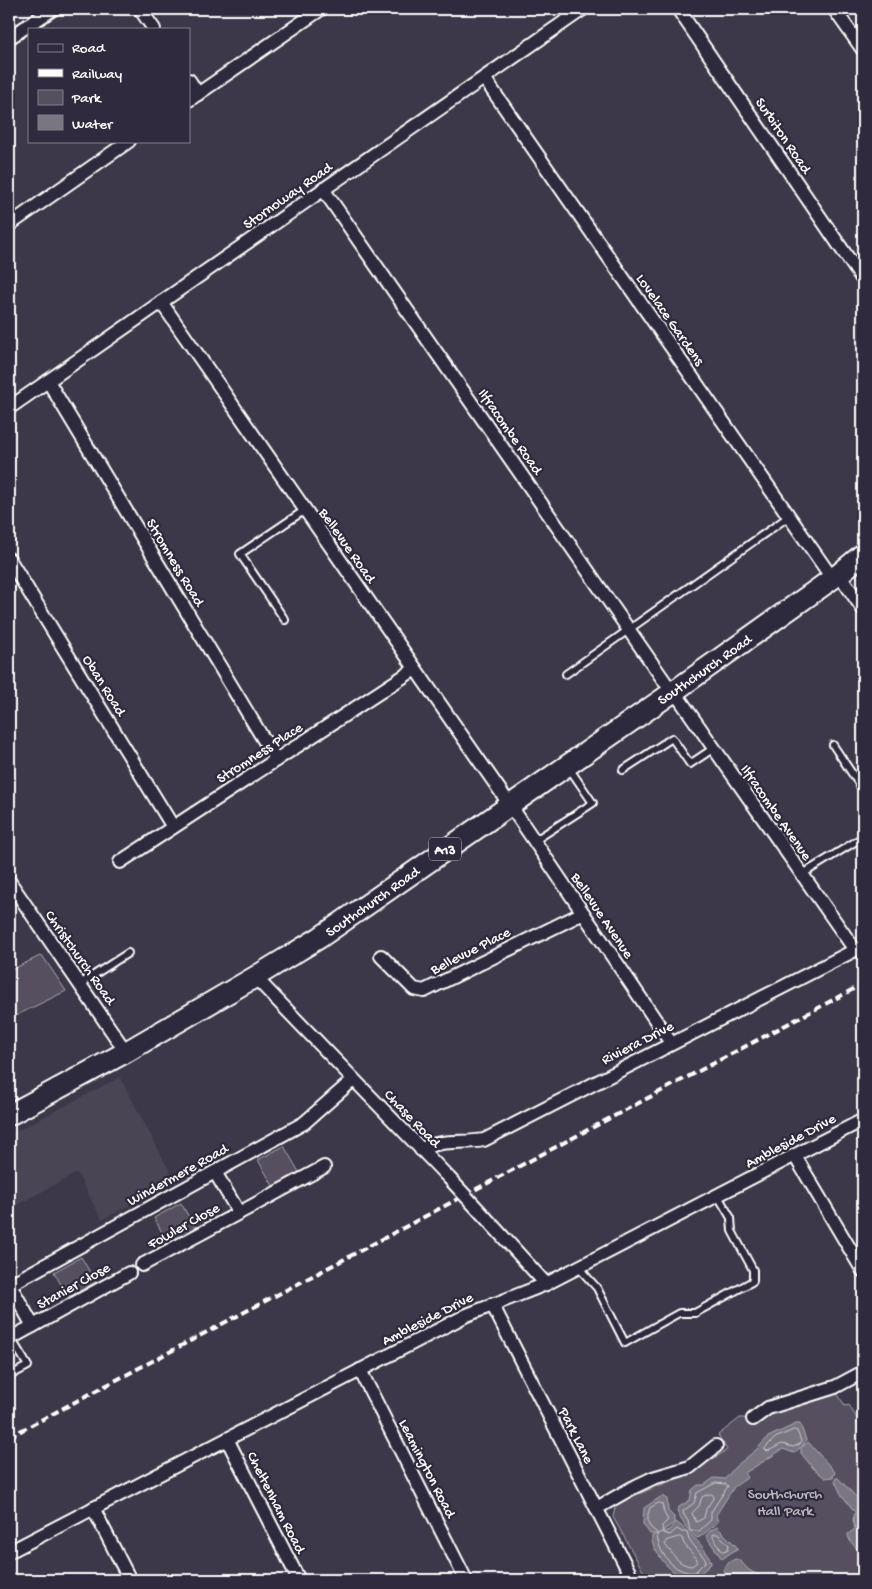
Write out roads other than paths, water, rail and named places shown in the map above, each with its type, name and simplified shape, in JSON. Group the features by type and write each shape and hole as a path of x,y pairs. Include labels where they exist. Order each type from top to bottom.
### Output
{"main road":[{"name":"Southchurch Road","path":"9,1115 126,1052 319,938 673,692 836,576 863,554"}],"street":[{"path":"9,38 53,9"},
{"path":"140,9 153,28"},
{"path":"190,84 193,97 321,9"},
{"name":"Stornoway Road","path":"9,408 583,9"},
{"name":"Surbiton Road","path":"678,9 863,280"},
{"path":"834,9 863,50"},
{"name":"Lovelace Gardens","path":"484,78 788,517 863,608"},
{"path":"9,225 128,142"},
{"name":"Ilfracombe Road","path":"323,189 673,692"},
{"name":"Bellevue Road","path":"161,302 510,805"},
{"name":"Stromness Road","path":"48,381 276,760"},
{"name":"Oban Road","path":"9,559 173,827"},
{"name":"Stromness Place","path":"120,862 414,669"},
{"name":"Ilfracombe Avenue","path":"673,692 714,748 801,875 859,948"},
{"name":"Bellevue Avenue","path":"510,805 671,1043"},
{"name":"Christchurch Road","path":"9,881 126,1052"},
{"name":"Bellevue Place","path":"381,956 414,989 424,991 583,913"},
{"name":"Riviera Drive","path":"421,1150 437,1143 484,1140 859,948"},
{"name":"Chase Road","path":"255,977 486,1217 546,1284"},
{"name":"Windermere Road","path":"9,1285 304,1123 353,1080"},
{"name":"Ambleside Drive","path":"9,1552 467,1315 546,1284 863,1120"},
{"path":"795,1156 863,1271"},
{"name":"Fowler Close","path":"142,1265 324,1167"},
{"name":"Fowler Close","path":"216,1172 239,1213"},
{"name":"Stanier Close","path":"10,1339 129,1272"},
{"name":"Stanier Close","path":"9,1285 33,1326"},
{"name":"Park Lane","path":"492,1304 633,1580"},
{"name":"Leamington Road","path":"360,1370 466,1580"},
{"path":"753,1419 768,1408 835,1387 863,1372"},
{"name":"Cheltenham Road","path":"227,1439 299,1580"},
{"path":"597,1508 653,1478 690,1467 716,1446"},
{"path":"93,1508 130,1580"}],"lane":[{"path":"285,620 240,554 305,510"},
{"path":"566,674 788,517"},
{"path":"623,770 672,738 690,764 714,748"},
{"path":"833,745 863,790"},
{"path":"534,841 593,803 567,765"},
{"path":"801,875 863,837"},
{"path":"80,984 128,953"},
{"path":"578,1267 597,1288 625,1343 679,1313 695,1313 753,1281 753,1270 732,1231 731,1218 718,1196"},
{"path":"9,1376 28,1366 10,1339"}],"water":[{"path":"796,1424 800,1424 806,1440 802,1447 808,1442 835,1472 833,1477 825,1478 812,1467 801,1453 801,1447 794,1453 783,1449 745,1473 747,1478 734,1487 716,1515 718,1522 697,1538 683,1522 677,1510 690,1500 692,1490 698,1485 704,1485 714,1478 725,1479 735,1467 768,1437"},
{"path":"836,1478 863,1504 863,1552 849,1540 848,1534 855,1529 853,1520 855,1512 841,1494 835,1481"},
{"path":"662,1496 667,1499 668,1511 674,1517 674,1523 658,1534 650,1534 643,1524 644,1508"},
{"path":"676,1522 697,1541 710,1559 711,1564 696,1577 685,1577 675,1573 667,1566 653,1545 652,1536 669,1530"},
{"path":"717,1527 738,1548 722,1559 706,1536"},
{"path":"736,1559 752,1572 777,1580 724,1580 726,1567 729,1562"}],"railway":[{"path":"9,1437 863,984"}],"park label":[{"name":"Southchurch Hall Park","path":"785,1502"}]}
